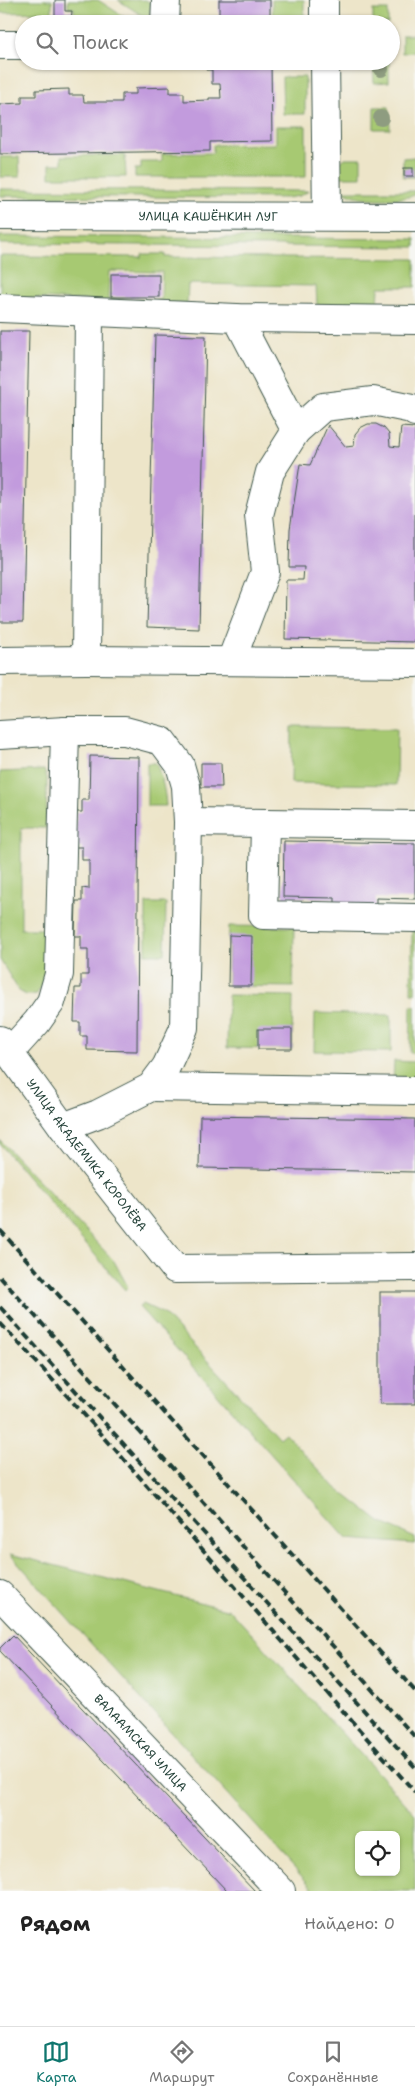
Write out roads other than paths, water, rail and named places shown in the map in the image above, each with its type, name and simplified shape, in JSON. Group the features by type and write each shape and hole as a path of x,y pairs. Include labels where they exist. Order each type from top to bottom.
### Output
{"street":[{"path":"165,15 166,0"},
{"path":"324,0 324,15"},
{"path":"0,45 15,45"},
{"path":"325,70 327,216"},
{"name":"УЛИЦА КАШЁНКИН ЛУГ","path":"0,216 415,216"},
{"path":"0,308 237,318 415,320"},
{"path":"86,660 89,312"},
{"path":"237,318 296,431"},
{"path":"231,660 265,572 259,514 270,472 296,431 324,408 373,401 415,412"},
{"path":"0,661 231,660 415,664"},
{"path":"0,735 125,730 162,741 180,765 186,786 188,822 184,1028 166,1067 151,1088"},
{"path":"4,1047 37,1022 51,1002 59,974 64,731"},
{"path":"188,822 415,826"},
{"path":"265,823 254,872 263,915 415,918"},
{"name":"УЛИЦА АКАДЕМИКА КОРОЛЁВА","path":"4,1047 63,1127 175,1269 415,1267"},
{"path":"63,1127 98,1114 151,1088 415,1091"},
{"name":"ВАЛААМСКАЯ УЛИЦА","path":"0,1595 281,1891"}],"railway":[{"path":"0,1230 415,1691"},
{"path":"0,1277 415,1737"},
{"path":"0,1307 415,1767"},
{"path":"0,1323 157,1497 415,1792"}]}
